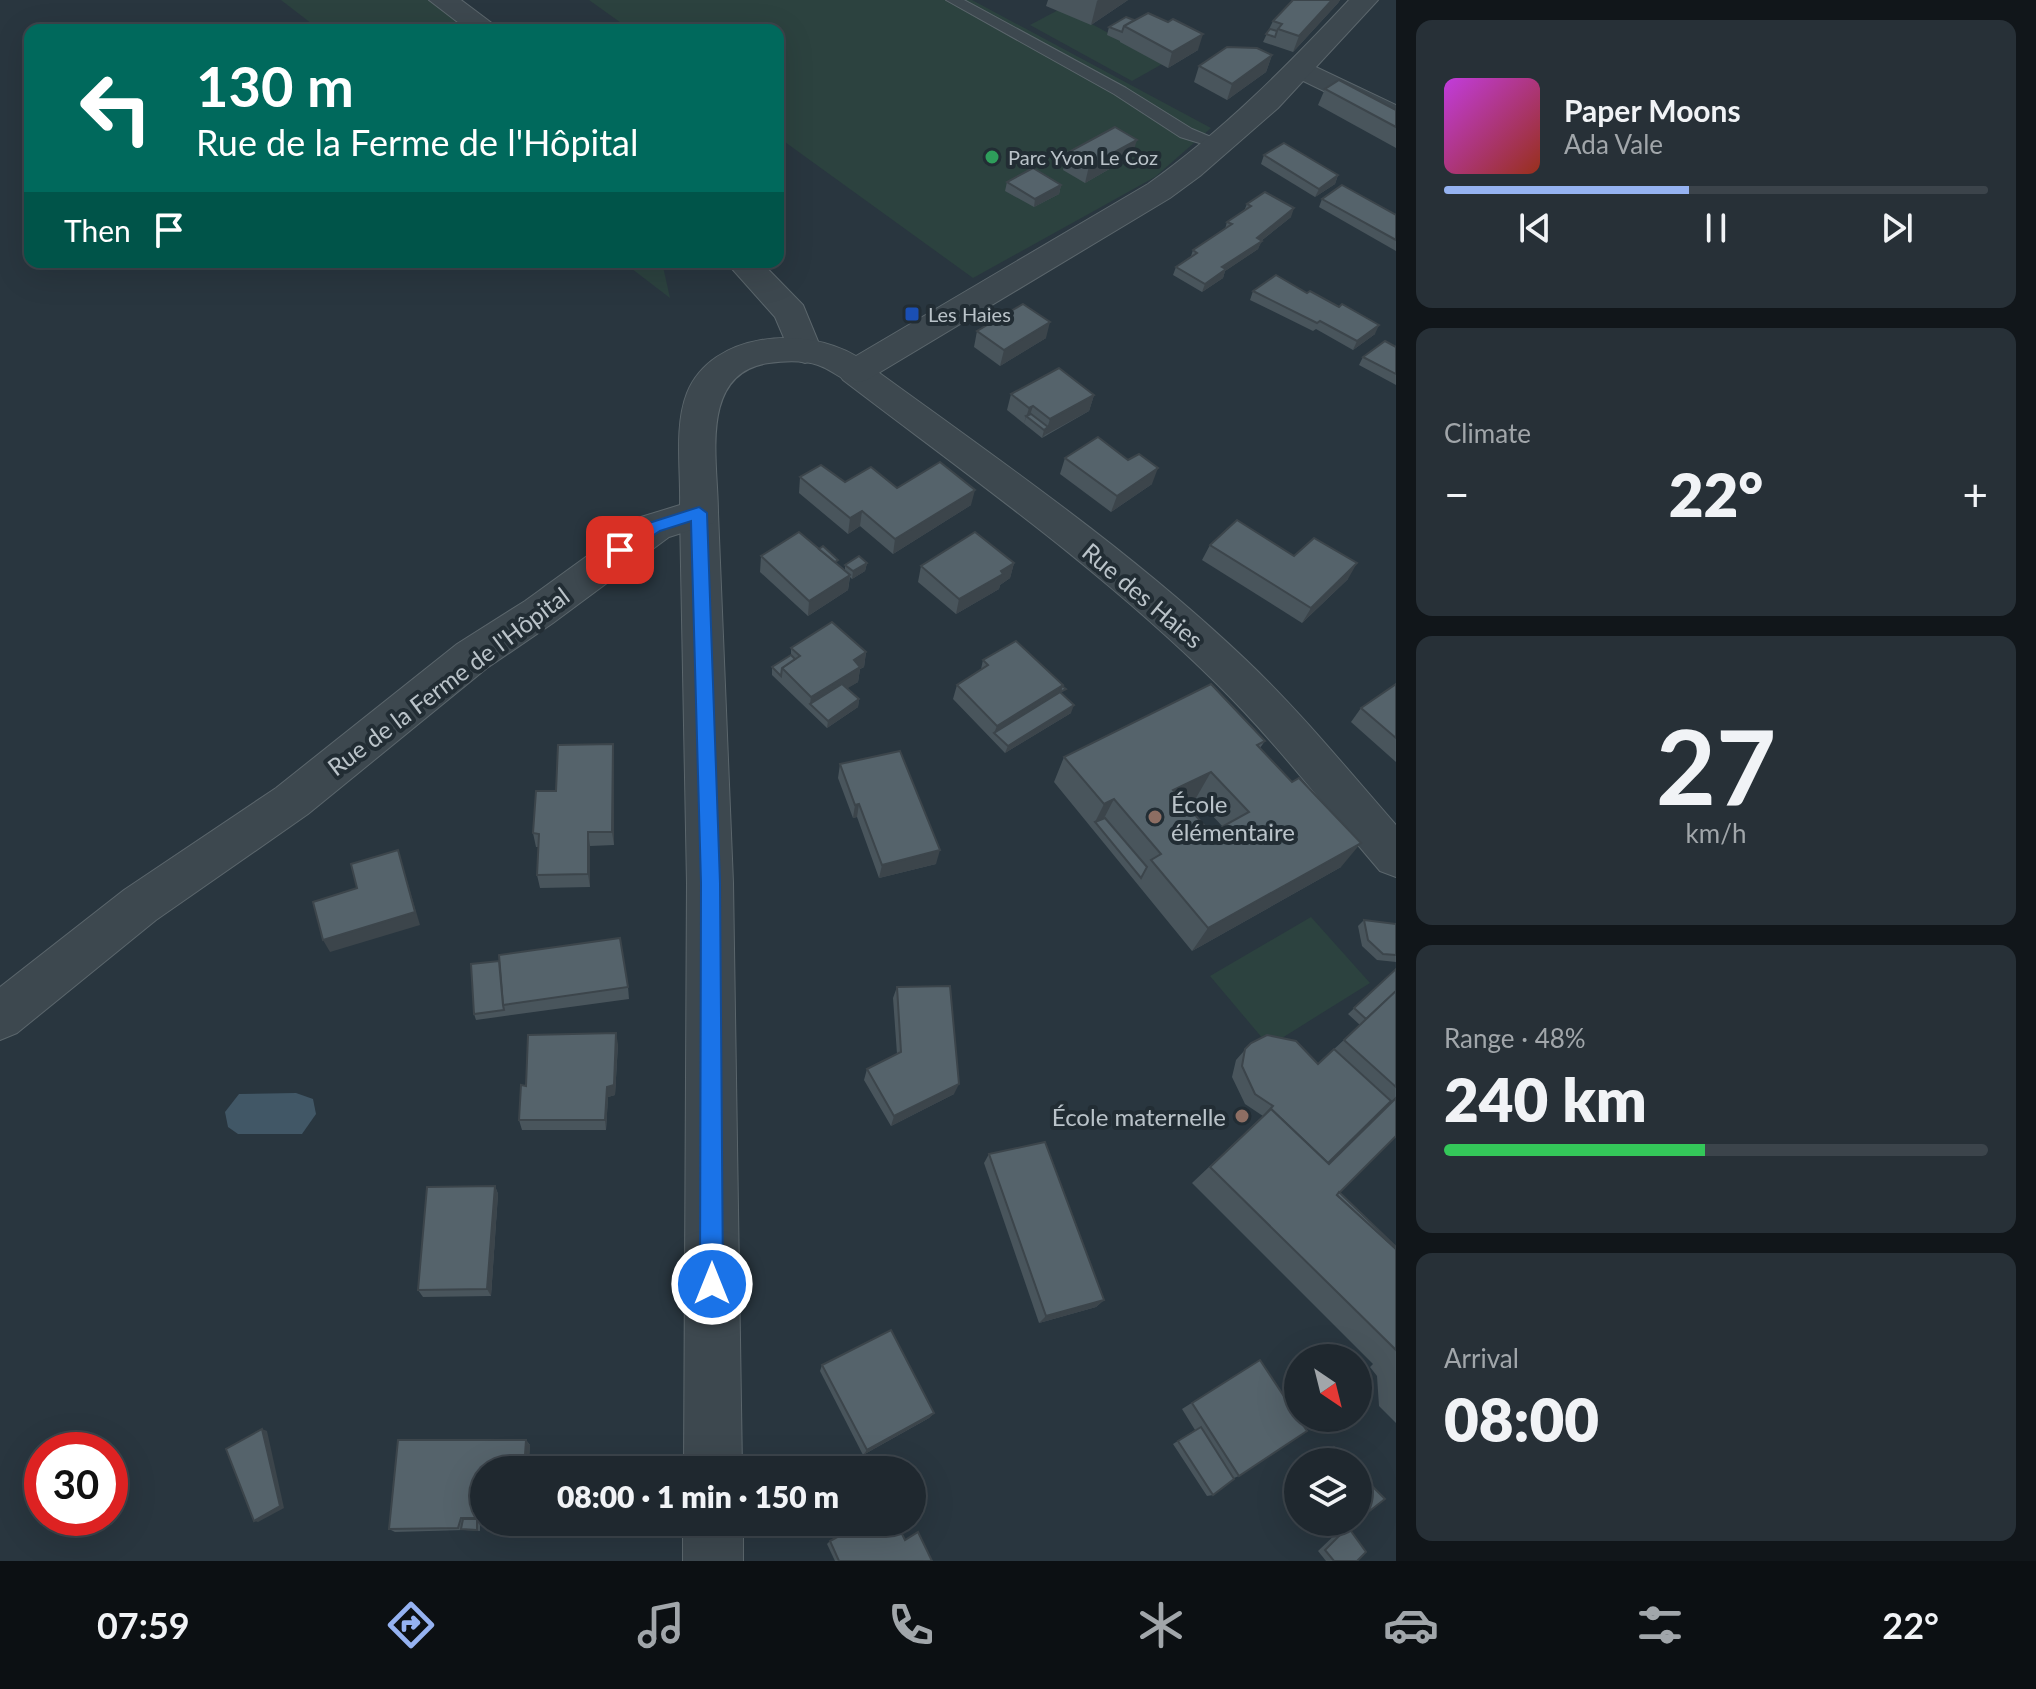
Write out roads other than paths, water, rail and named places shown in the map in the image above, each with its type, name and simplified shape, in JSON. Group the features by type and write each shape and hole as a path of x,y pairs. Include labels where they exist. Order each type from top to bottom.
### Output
{"street":[{"path":"443,0 478,24"},
{"path":"713,1456 710,883 699,513 703,396 712,378 729,364 748,355 776,350 825,354 855,372 1159,191 1222,145 1301,69 1364,0"},
{"path":"1301,69 1396,117"},
{"path":"748,268 791,313 805,351"},
{"name":"Rue des Haies","path":"855,372 1115,568 1228,668 1260,700 1396,857"},
{"name":"Rue de la Ferme de l'Hôpital","path":"0,1017 140,905 292,801 472,656 539,612 655,527 699,513"},
{"path":"713,1536 713,1561"}],"lane":[{"path":"953,0 1120,91 1186,133 1222,145"}],"water":[{"path":"296,1093 313,1099 316,1114 302,1134 238,1134 228,1127 225,1112 239,1094"}],"place":[{"name":"Parc Yvon Le Coz","path":"992,157"},
{"name":"Les Haies","path":"912,314"},
{"name":"École élémentaire","path":"1155,817"},
{"name":"École maternelle","path":"1242,1116"}]}
